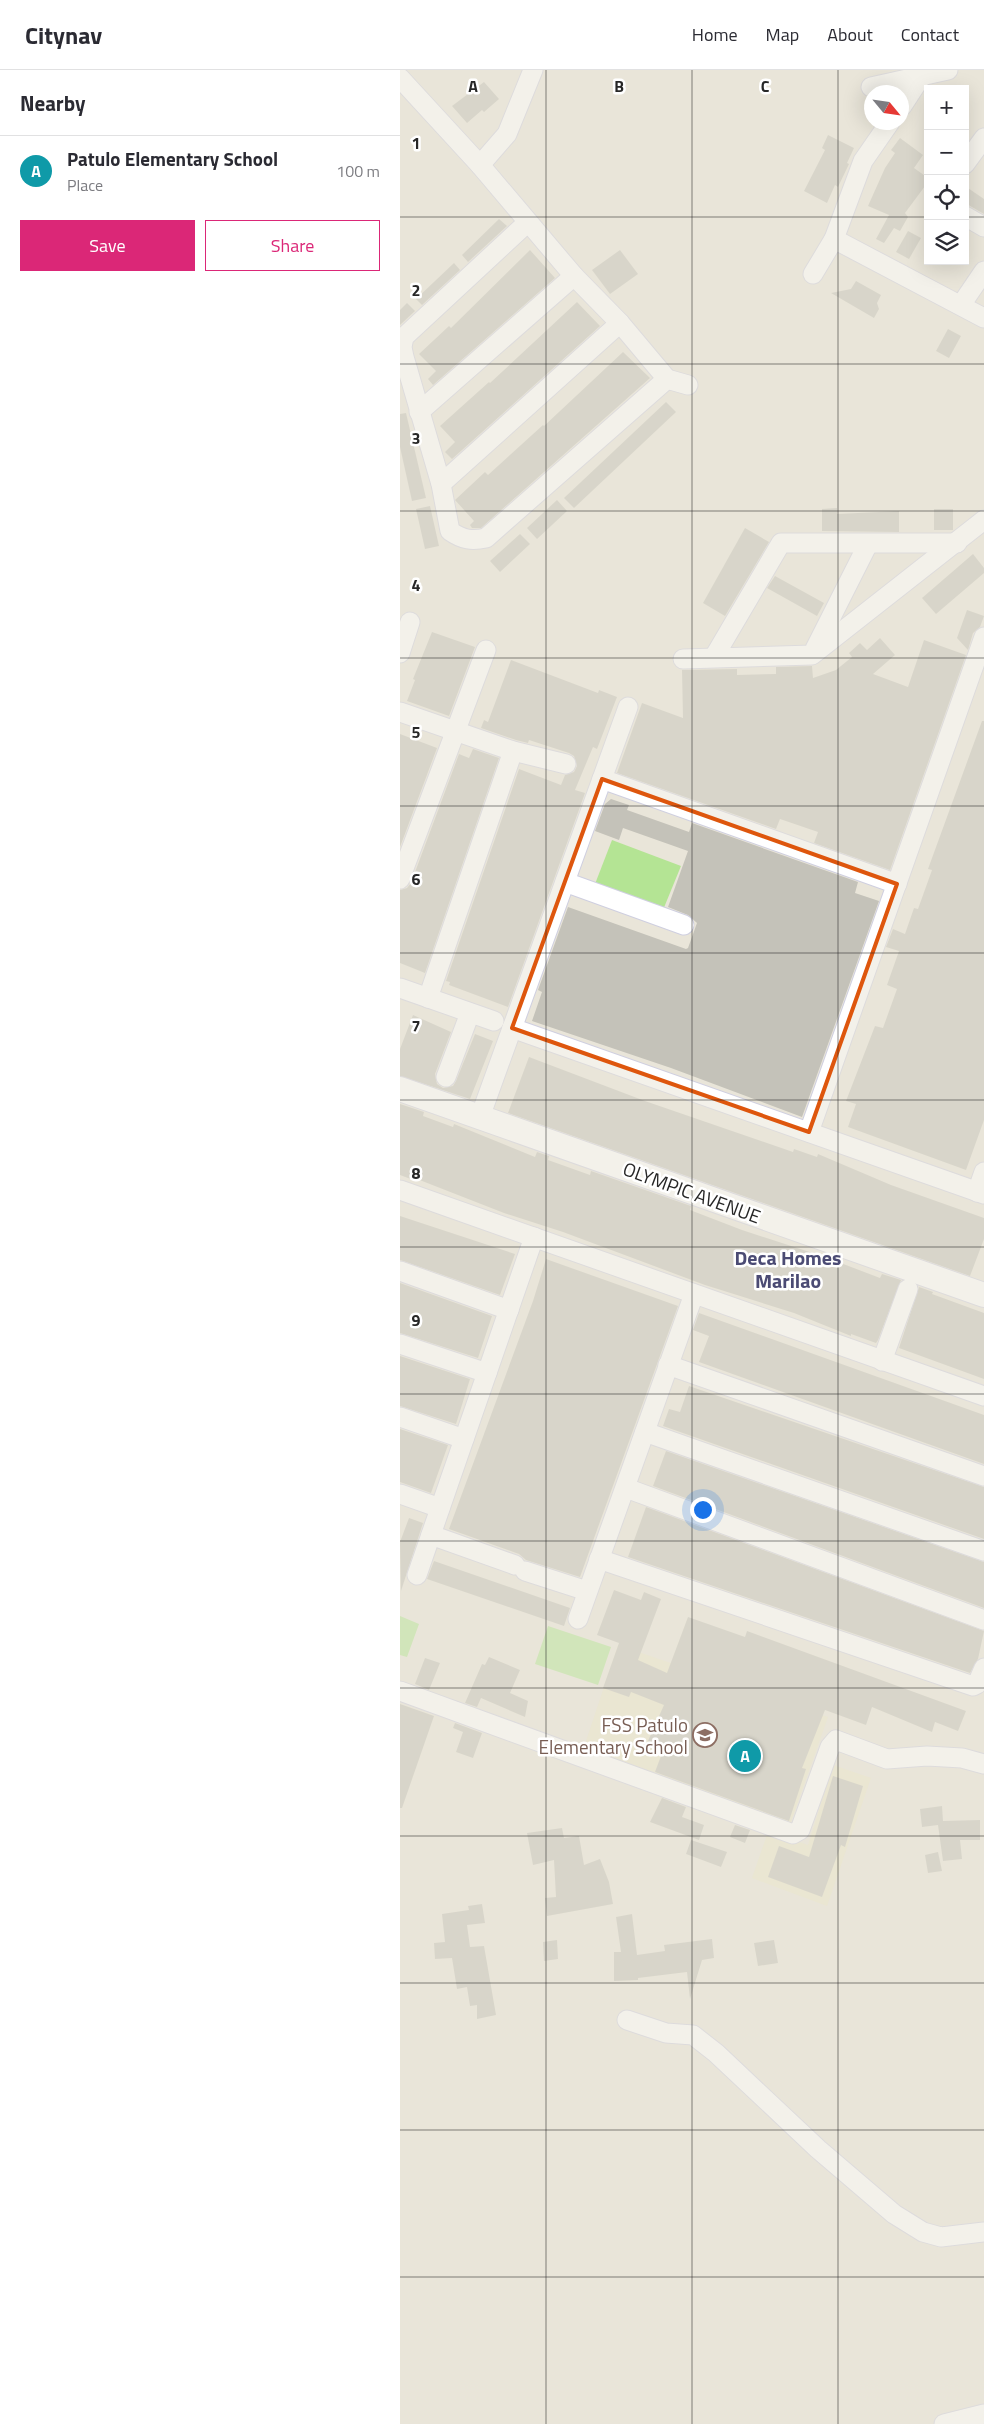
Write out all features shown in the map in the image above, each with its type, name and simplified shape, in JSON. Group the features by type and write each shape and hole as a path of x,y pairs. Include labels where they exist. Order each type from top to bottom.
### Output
{"street":[{"path":"480,165 507,134 532,70"},
{"path":"879,85 921,74 948,70"},
{"path":"909,94 921,74"},
{"path":"400,78 480,165 574,276 620,323 667,379 688,386"},
{"path":"812,274 834,239 863,161 884,130"},
{"path":"969,159 984,138"},
{"path":"969,218 984,227"},
{"path":"528,222 404,337 402,347 441,484 450,531 460,538 472,540 486,538 667,379"},
{"path":"834,239 984,318"},
{"path":"961,305 984,271"},
{"path":"419,412 574,276"},
{"path":"441,484 620,323"},
{"path":"683,659 812,655 984,520"},
{"path":"714,657 781,543 957,543"},
{"path":"812,655 868,544"},
{"path":"400,653 410,622"},
{"path":"809,1132 984,637"},
{"path":"400,879 486,650"},
{"path":"480,1117 628,707"},
{"path":"400,712 513,751 566,764"},
{"path":"428,998 513,751"},
{"path":"602,779 897,884"},
{"path":"565,882 684,925"},
{"path":"400,988 494,1021"},
{"path":"446,1077 470,1013"},
{"path":"512,1028 980,1193 984,1172"},
{"name":"OLYMPIC AVENUE","path":"400,1089 984,1295"},
{"path":"400,1190 984,1396"},
{"path":"417,1575 534,1237"},
{"path":"400,1272 509,1310"},
{"path":"882,1361 908,1290"},
{"path":"578,1619 694,1294"},
{"path":"400,1344 487,1373"},
{"path":"668,1365 984,1476"},
{"path":"400,1417 464,1438"},
{"path":"645,1432 984,1551"},
{"path":"626,1488 984,1620"},
{"path":"400,1494 440,1508"},
{"path":"431,1535 587,1591"},
{"path":"599,1559 973,1686 978,1682 984,1668"},
{"path":"400,1690 793,1834 800,1830 830,1747 836,1740 887,1760 927,1756 962,1758 984,1764"},
{"path":"627,2020 666,2033 693,2035 716,2053 818,2149 894,2214 923,2232 941,2236 984,2232"},
{"path":"944,2424 964,2422 984,2414"}],"highlighted area":[{"path":"602,779 897,884 809,1132 512,1028"}],"shaded area":[{"name":"FSS Patulo Elementary School","path":"618,1645 828,1717 789,1827 582,1753"},
{"path":"833,1765 871,1778 827,1906 752,1878 768,1832 808,1845"}],"green space":[{"path":"612,840 681,866 663,910 595,884"},
{"path":"400,1616 419,1624 407,1657 400,1655"},
{"path":"548,1626 611,1647 598,1685 535,1664"}],"building":[{"path":"484,82 499,99 467,123 452,106"},
{"path":"828,135 854,148 838,187 835,185 827,203 804,191 825,150 822,148"},
{"path":"900,138 923,155 914,168 924,175 924,187 905,213 908,217 900,231 894,228 884,243 876,239 889,215 868,206 885,168 895,153 891,150"},
{"path":"969,189 984,199 984,214 969,205"},
{"path":"499,219 507,226 468,262 462,255"},
{"path":"908,231 921,238 909,259 896,252"},
{"path":"530,250 555,278 433,385 428,379 436,371 419,354 449,326 451,328"},
{"path":"620,250 638,274 610,294 592,270"},
{"path":"454,263 460,270 422,305 416,299"},
{"path":"856,281 881,295 877,303 879,309 874,318 831,293 851,289"},
{"path":"577,302 600,326 452,459 445,452 455,442 440,426 490,383"},
{"path":"407,303 415,311 400,325 400,310"},
{"path":"948,329 961,336 949,358 936,351"},
{"path":"623,352 650,378 481,528 472,528 470,525 474,521 455,500 485,472 488,475 544,426"},
{"path":"666,402 676,412 574,508 564,498"},
{"path":"406,413 426,498 412,501 400,447 400,414"},
{"path":"557,500 567,511 537,539 527,528"},
{"path":"430,506 439,546 425,549 416,509"},
{"path":"837,508 837,514 899,511 899,532 822,531 822,509"},
{"path":"934,509 953,509 953,530 934,530"},
{"path":"745,528 769,542 725,616 703,603"},
{"path":"520,534 530,544 500,572 490,561"},
{"path":"973,554 984,568 984,573 936,614 922,598"},
{"path":"775,576 824,603 817,616 767,588"},
{"path":"967,610 984,616 980,627 973,633 968,650 957,638"},
{"path":"432,632 475,647 449,716 407,701 415,680 413,679"},
{"path":"880,638 895,655 873,674 908,687 924,640 966,655 890,870 814,843 818,832 780,819 776,829 617,773 642,703 683,718 682,670 737,669 737,675 776,674 776,667 812,666 813,678 836,670 852,657 849,653 860,643 867,650"},
{"path":"511,660 598,693 599,690 617,697 597,749 593,747 575,790 585,793 508,1007 449,985 450,982 446,981 519,769 561,785 565,775 574,772 577,766 574,756 569,753 529,740 528,743 516,740 481,728 484,720 488,722"},
{"path":"982,721 984,721 984,1120 966,1170 848,1127 856,1104 846,1101 875,1026 883,1028 897,989 887,985 899,951 886,947 893,929 905,934 914,908 918,909 932,870 928,869"},
{"path":"400,734 437,748 400,847"},
{"path":"473,749 499,758 425,973 400,963 400,890 407,888 411,883 459,754 469,758"},
{"path":"611,799 629,805 627,810 689,832 692,823 858,882 855,893 879,901 802,1117 671,1068 532,1021 542,992 538,990 568,907 686,949 697,923 688,915 668,907 688,851 623,828 619,840 595,831 605,804"},
{"path":"413,1015 451,1032 435,1074 437,1084 443,1088 453,1086 456,1081 475,1034 493,1041 470,1099 400,1076 400,1049"},
{"path":"529,1057 645,1101 793,1152 794,1149 817,1157 818,1154 891,1185 984,1218 984,1239 970,1276 508,1113"},
{"path":"400,1104 424,1112 423,1116 453,1127 454,1124 535,1157 537,1152 549,1156 548,1160 590,1175 591,1171 691,1206 690,1210 742,1230 825,1257 880,1278 882,1274 901,1280 878,1340 876,1343 851,1334 851,1336 794,1313 705,1285 563,1232 504,1213 417,1179 416,1181 400,1175"},
{"path":"400,1216 515,1254 500,1295 400,1260"},
{"path":"546,1259 678,1306 580,1577 526,1560 519,1554 449,1529 533,1301"},
{"path":"400,1283 492,1316 478,1358 400,1333"},
{"path":"919,1287 933,1292 932,1294 984,1313 984,1379 899,1348"},
{"path":"699,1313 984,1415 984,1464 699,1362 709,1336 693,1330"},
{"path":"400,1356 470,1379 456,1424 400,1406"},
{"path":"689,1386 984,1487 984,1539 663,1426 669,1409 680,1412"},
{"path":"400,1429 448,1445 431,1493 400,1482"},
{"path":"666,1451 984,1562 984,1608 653,1486"},
{"path":"646,1507 984,1631 978,1659 970,1673 628,1557"},
{"path":"409,1518 423,1523 401,1591 400,1542"},
{"path":"434,1561 570,1608 564,1626 427,1579"},
{"path":"614,1590 641,1600 644,1592 661,1599 638,1660 667,1673 688,1617 745,1637 747,1631 966,1711 958,1731 935,1722 932,1732 872,1707 866,1725 825,1710 802,1768 806,1769 789,1821 655,1772 664,1748 648,1741 664,1705 631,1692 629,1697 603,1688 619,1643 597,1635"},
{"path":"489,1657 520,1670 510,1693 528,1701 525,1717 481,1698 477,1707 465,1703 482,1664 485,1665"},
{"path":"425,1658 440,1663 429,1690 415,1684"},
{"path":"400,1704 434,1716 402,1808 400,1808"},
{"path":"455,1723 482,1733 473,1758 456,1752 463,1732 453,1728"},
{"path":"833,1776 863,1786 845,1847 841,1845 822,1897 768,1877 779,1846 809,1857"},
{"path":"662,1798 686,1807 682,1817 704,1825 699,1840 650,1822"},
{"path":"942,1806 943,1821 980,1820 980,1840 960,1840 962,1859 943,1861 938,1825 922,1827 920,1809"},
{"path":"735,1825 750,1830 745,1843 730,1837"},
{"path":"562,1828 564,1838 579,1836 584,1865 600,1859 609,1882 613,1904 547,1916 545,1898 556,1897 554,1860 533,1865 527,1833"},
{"path":"691,1840 727,1852 721,1867 686,1854"},
{"path":"938,1852 942,1871 928,1873 925,1855"},
{"path":"482,1904 485,1923 467,1925 470,1947 484,1946 496,2015 477,2019 477,2005 470,2006 467,1987 457,1989 452,1958 435,1959 434,1943 445,1942 442,1914 469,1910 468,1906"},
{"path":"632,1914 637,1955 665,1951 664,1945 712,1939 714,1958 702,1960 690,1999 687,1972 638,1978 638,1980 614,1981 614,1952 621,1952 616,1917"},
{"path":"557,1940 558,1959 544,1961 543,1942"},
{"path":"774,1940 778,1963 758,1966 754,1943"}],"place":[{"name":"FSS Patulo Elementary School","path":"705,1735"},
{"name":"Patulo Elementary School","path":"745,1756"}],"district":[{"name":"Deca Homes Marilao","path":"788,1268"}]}
